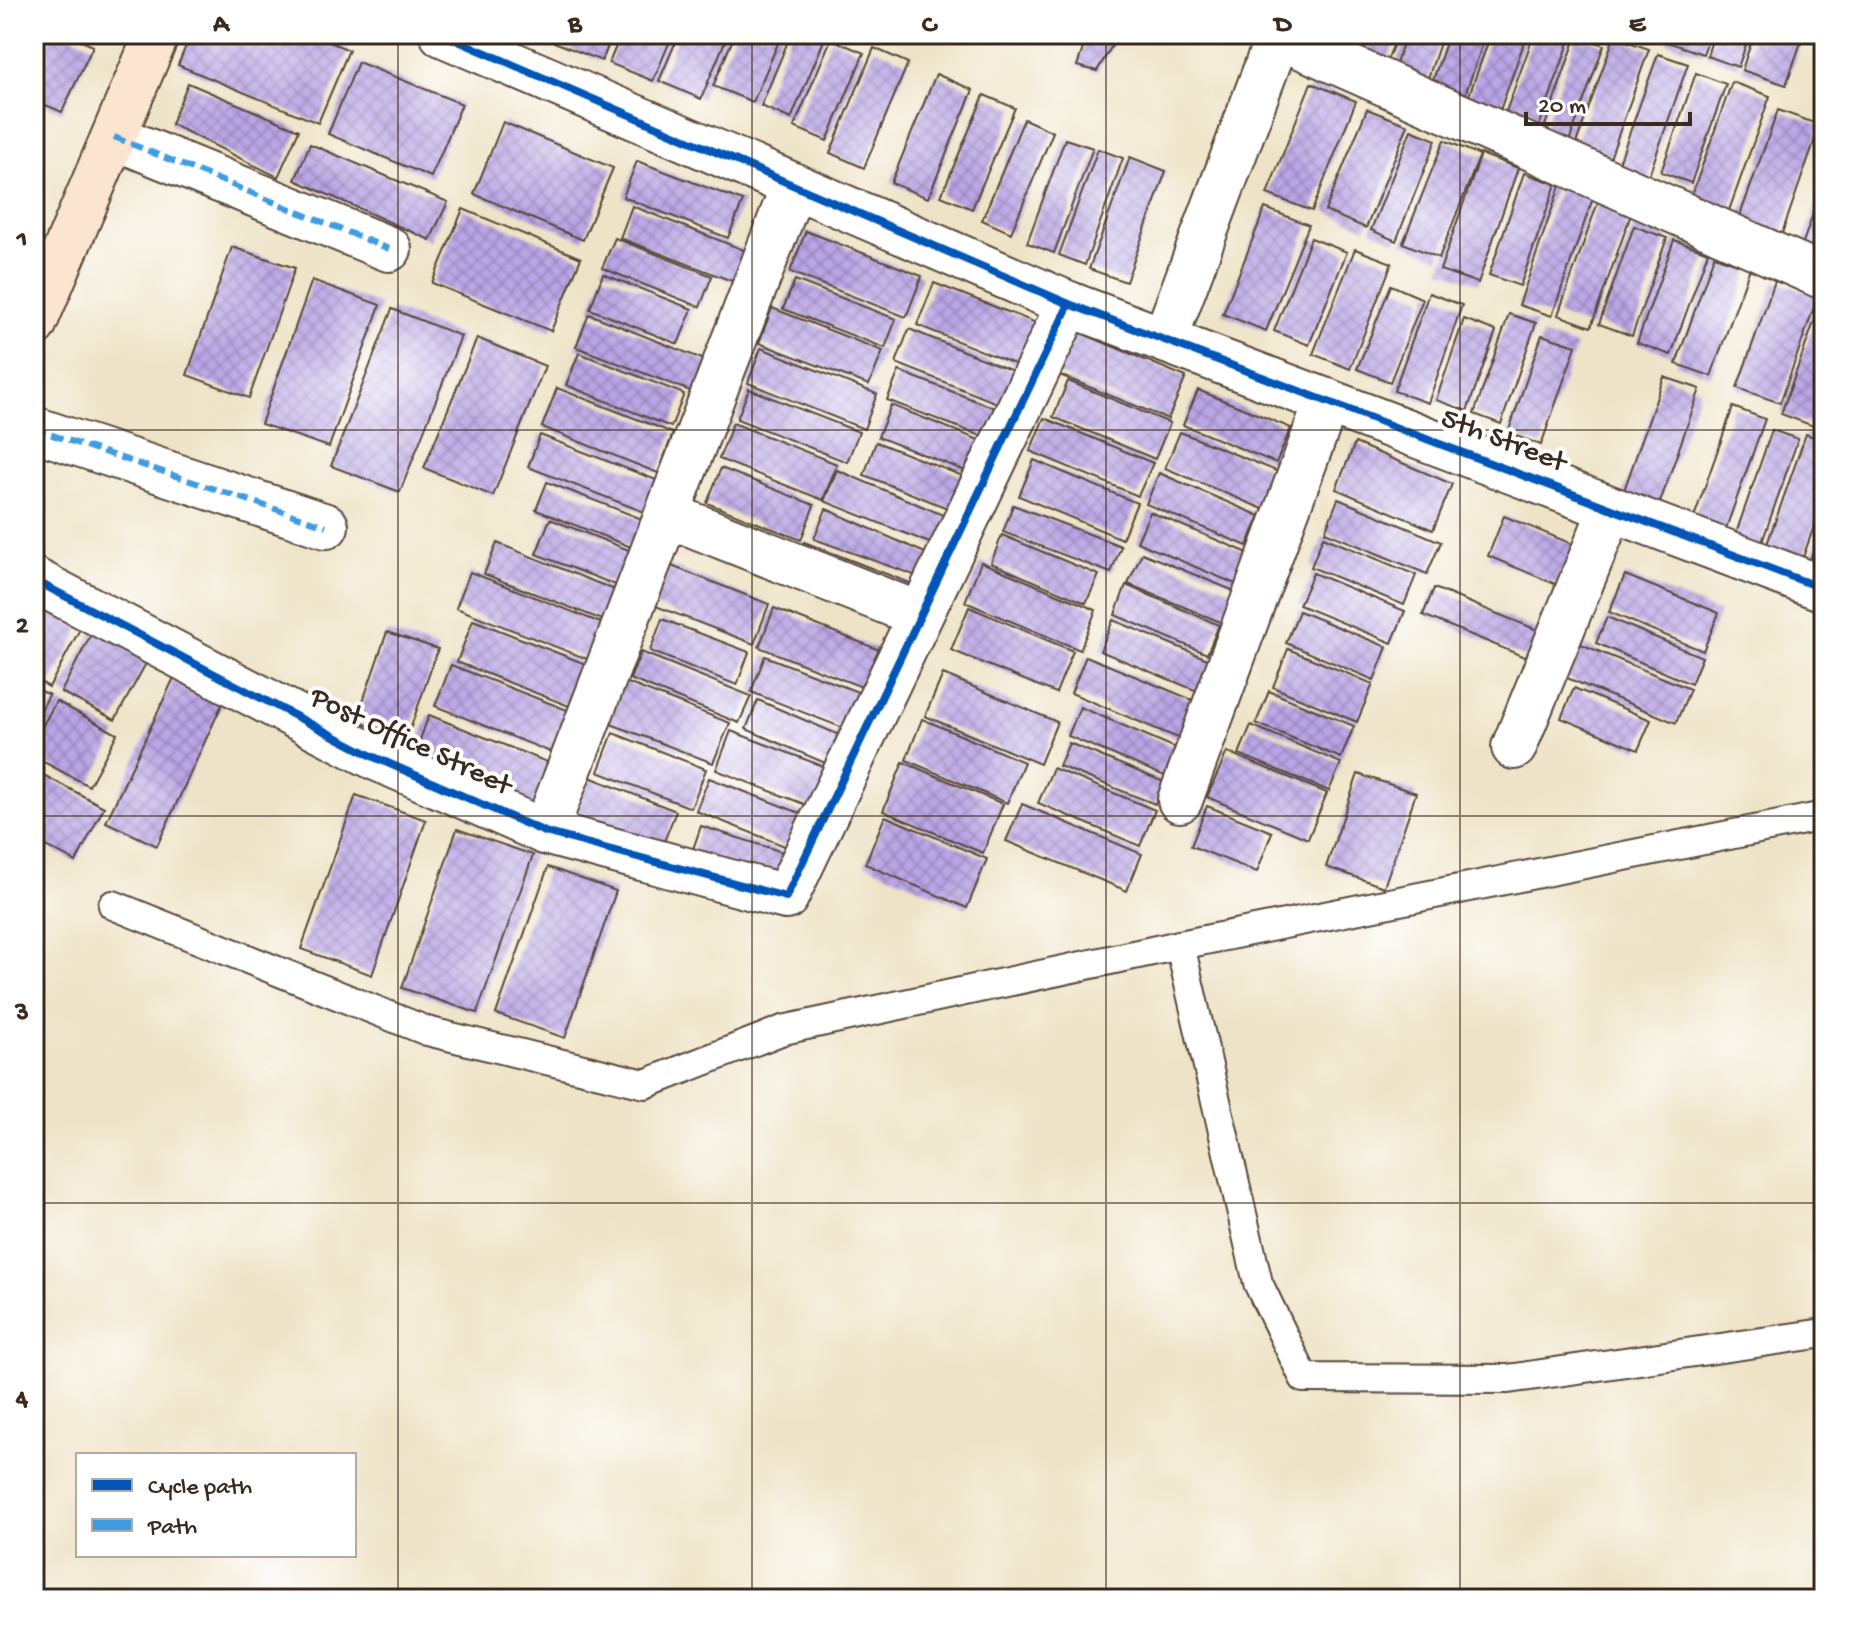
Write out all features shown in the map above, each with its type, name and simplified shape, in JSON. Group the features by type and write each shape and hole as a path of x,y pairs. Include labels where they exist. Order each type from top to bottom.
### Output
{"street":[{"path":"34,324 157,34"},
{"name":"5th Street","path":"442,34 524,50 793,187 1069,304 1824,589"},
{"path":"1165,339 1279,35 1824,277"},
{"path":"114,137 389,249"},
{"path":"545,832 793,187"},
{"path":"668,515 920,615 1069,304"},
{"path":"1180,800 1327,401"},
{"path":"34,429 326,526"},
{"path":"1514,747 1611,509"},
{"name":"Post Office Street","path":"34,580 374,757 545,832 786,897 920,615"}],"lane":[{"path":"113,905 427,1031 645,1084 783,1030 1180,945 1824,816"},
{"path":"1180,945 1258,1283 1304,1378 1508,1379 1824,1333"}],"building":[{"path":"34,34 67,34 93,46 62,112 34,100"},
{"path":"191,34 311,34 349,50 318,123 178,65"},
{"path":"557,34 613,34 602,61 554,42"},
{"path":"621,34 673,34 653,81 609,63"},
{"path":"679,34 728,34 701,99 659,81"},
{"path":"735,34 782,34 753,102 713,86"},
{"path":"791,34 816,34 825,38 791,119 761,106"},
{"path":"1088,34 1119,34 1097,71 1077,66"},
{"path":"1311,34 1355,34 1346,55"},
{"path":"1361,34 1398,34 1383,70 1351,57"},
{"path":"1406,34 1443,34 1424,90 1391,79"},
{"path":"1449,34 1486,34 1464,98 1431,86"},
{"path":"1491,34 1527,34 1499,113 1467,101"},
{"path":"1534,34 1572,34 1536,135 1502,123"},
{"path":"1670,34 1710,34 1703,54 1667,42"},
{"path":"1714,34 1750,34 1738,67 1707,56"},
{"path":"1754,34 1804,34 1786,85 1742,70"},
{"path":"1577,35 1604,45 1567,147 1541,137"},
{"path":"1614,37 1649,49 1608,164 1573,152"},
{"path":"831,39 864,53 827,141 794,127"},
{"path":"874,48 908,63 864,168 830,153"},
{"path":"1658,54 1688,64 1647,181 1616,171"},
{"path":"358,62 462,104 431,177 328,134"},
{"path":"1696,73 1726,84 1691,183 1661,172"},
{"path":"936,74 973,90 928,198 891,183"},
{"path":"1732,82 1770,96 1727,216 1689,203"},
{"path":"188,83 299,130 278,177 171,124"},
{"path":"1311,83 1356,101 1312,211 1267,194"},
{"path":"984,95 1015,108 972,209 941,196"},
{"path":"1367,109 1408,125 1366,228 1325,211"},
{"path":"1778,110 1820,125 1780,239 1737,224"},
{"path":"1024,119 1053,132 1011,233 982,220"},
{"path":"503,122 613,168 583,240 474,194"},
{"path":"1411,130 1436,140 1396,241 1371,230"},
{"path":"1065,139 1093,148 1054,253 1027,243"},
{"path":"1444,140 1480,155 1439,258 1403,243"},
{"path":"310,144 448,202 430,240 295,180"},
{"path":"1098,149 1123,158 1085,265 1059,255"},
{"path":"1481,154 1518,168 1478,283 1440,270"},
{"path":"1130,157 1166,171 1126,282 1089,269"},
{"path":"637,161 743,201 728,238 623,197"},
{"path":"1524,173 1556,184 1520,286 1489,275"},
{"path":"1562,180 1595,192 1552,316 1519,305"},
{"path":"1824,183 1824,260 1800,251"},
{"path":"1603,188 1636,200 1591,327 1558,315"},
{"path":"632,206 749,252 737,283 620,238"},
{"path":"1265,208 1309,225 1266,331 1223,314"},
{"path":"463,209 581,258 551,331 432,283"},
{"path":"1634,226 1667,238 1632,336 1599,324"},
{"path":"806,231 922,276 906,317 790,272"},
{"path":"615,238 712,276 700,307 602,268"},
{"path":"1311,238 1347,252 1309,345 1274,331"},
{"path":"1674,240 1708,252 1671,355 1637,343"},
{"path":"232,247 295,268 249,398 187,375"},
{"path":"1355,249 1392,263 1350,369 1313,354"},
{"path":"1714,256 1750,268 1711,376 1676,364"},
{"path":"603,274 692,309 678,344 590,309"},
{"path":"312,280 380,305 329,447 261,424"},
{"path":"795,280 896,319 885,348 783,309"},
{"path":"1775,281 1818,296 1780,403 1737,388"},
{"path":"934,283 1044,326 1027,369 917,325"},
{"path":"1391,285 1423,299 1390,382 1357,369"},
{"path":"1429,293 1462,305 1428,403 1394,391"},
{"path":"1822,300 1824,405 1816,427 1781,414"},
{"path":"772,308 883,351 869,385 759,343"},
{"path":"392,309 461,336 400,492 331,466"},
{"path":"589,314 710,362 698,394 576,347"},
{"path":"1509,314 1536,323 1501,424 1474,414"},
{"path":"1464,319 1496,331 1467,411 1436,400"},
{"path":"909,329 1018,373 1007,407 896,363"},
{"path":"1074,330 1186,377 1168,419 1057,374"},
{"path":"1542,335 1576,346 1541,445 1508,433"},
{"path":"477,338 545,366 493,496 424,468"},
{"path":"761,348 877,394 864,429 748,383"},
{"path":"579,353 684,394 671,427 566,385"},
{"path":"899,371 1000,410 989,439 887,400"},
{"path":"1664,377 1700,389 1658,508 1622,496"},
{"path":"1068,381 1170,423 1155,459 1053,417"},
{"path":"557,388 673,433 658,473 542,427"},
{"path":"749,389 859,432 847,462 737,419"},
{"path":"1198,390 1291,428 1276,463 1183,425"},
{"path":"891,405 989,444 976,475 878,437"},
{"path":"1733,407 1765,419 1724,534 1692,523"},
{"path":"1044,418 1153,463 1138,496 1030,451"},
{"path":"733,423 837,464 823,500 719,459"},
{"path":"1772,430 1798,439 1760,548 1734,539"},
{"path":"1180,432 1279,472 1263,509 1165,468"},
{"path":"1806,434 1824,441 1824,498 1801,563 1765,550"},
{"path":"540,435 664,483 652,515 528,467"},
{"path":"876,442 973,480 960,513 864,475"},
{"path":"1355,443 1452,484 1433,530 1336,489"},
{"path":"1034,460 1137,503 1122,539 1019,496"},
{"path":"721,468 814,505 801,540 707,503"},
{"path":"837,470 950,518 942,548 824,501"},
{"path":"1159,473 1260,516 1247,546 1146,504"},
{"path":"547,482 655,524 644,552 536,510"},
{"path":"1338,499 1441,542 1427,574 1325,532"},
{"path":"1013,505 1121,546 1111,573 1003,532"},
{"path":"826,509 932,556 925,579 814,539"},
{"path":"1150,512 1253,555 1240,586 1137,542"},
{"path":"1504,516 1582,548 1565,588 1488,556"},
{"path":"550,519 639,554 626,589 536,554"},
{"path":"1824,521 1824,575 1807,569"},
{"path":"1002,535 1099,575 1086,603 991,563"},
{"path":"1323,537 1416,575 1404,605 1311,567"},
{"path":"804,542 920,587 914,599 798,556"},
{"path":"497,543 630,596 618,626 484,574"},
{"path":"1142,553 1244,595 1230,626 1128,584"},
{"path":"981,562 1096,610 1080,650 965,602"},
{"path":"669,565 769,604 754,644 653,605"},
{"path":"470,572 609,626 595,662 456,608"},
{"path":"1313,573 1405,611 1392,643 1299,605"},
{"path":"1625,575 1719,613 1703,651 1609,612"},
{"path":"1126,585 1219,625 1207,654 1115,615"},
{"path":"34,587 87,616 49,687 34,678"},
{"path":"1434,588 1540,631 1529,659 1423,615"},
{"path":"969,607 1073,651 1056,693 951,650"},
{"path":"774,608 887,653 872,691 759,647"},
{"path":"1299,611 1387,647 1374,680 1286,643"},
{"path":"1607,617 1702,657 1691,684 1596,643"},
{"path":"662,619 749,652 737,685 650,651"},
{"path":"473,620 591,666 574,708 457,662"},
{"path":"1113,620 1215,662 1202,693 1100,651"},
{"path":"95,627 150,656 115,720 61,692"},
{"path":"387,632 438,649 407,738 356,721"},
{"path":"1576,642 1690,689 1676,723 1562,676"},
{"path":"1288,649 1373,684 1357,722 1273,687"},
{"path":"641,652 751,696 739,723 630,679"},
{"path":"765,656 871,697 856,733 751,692"},
{"path":"1086,656 1200,703 1185,741 1071,693"},
{"path":"451,665 570,711 553,753 435,706"},
{"path":"179,667 229,689 157,846 106,822"},
{"path":"943,674 1057,722 1040,764 925,716"},
{"path":"620,680 730,723 713,763 603,721"},
{"path":"34,687 49,695 34,723"},
{"path":"1574,688 1651,720 1638,750 1561,718"},
{"path":"1269,691 1354,726 1341,758 1256,723"},
{"path":"758,700 851,740 839,769 746,729"},
{"path":"56,701 117,734 89,786 34,757 34,742"},
{"path":"1080,707 1183,751 1172,779 1068,736"},
{"path":"429,715 552,764 533,811 411,764"},
{"path":"922,719 1024,762 1007,803 906,760"},
{"path":"1251,725 1341,763 1329,791 1239,754"},
{"path":"731,731 838,772 822,811 716,770"},
{"path":"613,733 706,769 691,808 598,772"},
{"path":"1069,743 1164,782 1155,804 1059,766"},
{"path":"1227,752 1327,793 1308,839 1207,797"},
{"path":"903,762 1003,804 983,853 883,811"},
{"path":"1053,768 1155,810 1140,846 1038,803"},
{"path":"34,770 104,807 76,862 34,840"},
{"path":"1358,774 1416,793 1384,887 1326,867"},
{"path":"587,776 676,811 659,854 570,819"},
{"path":"709,778 813,818 800,852 696,811"},
{"path":"356,795 426,820 372,975 301,949"},
{"path":"1022,804 1142,854 1127,891 1006,841"},
{"path":"1207,806 1272,832 1257,872 1191,846"},
{"path":"885,816 987,859 967,908 865,864"},
{"path":"701,826 792,855 772,877 692,852"},
{"path":"457,829 533,855 477,1013 402,988"},
{"path":"548,867 616,891 565,1038 496,1014"}],"marked path":[{"path":"114,137 389,249"},
{"path":"34,429 326,526"}],"cycle path":[{"path":"34,580 374,757 545,832 786,897 1069,304 442,34"},
{"path":"1069,304 1824,589"}]}
